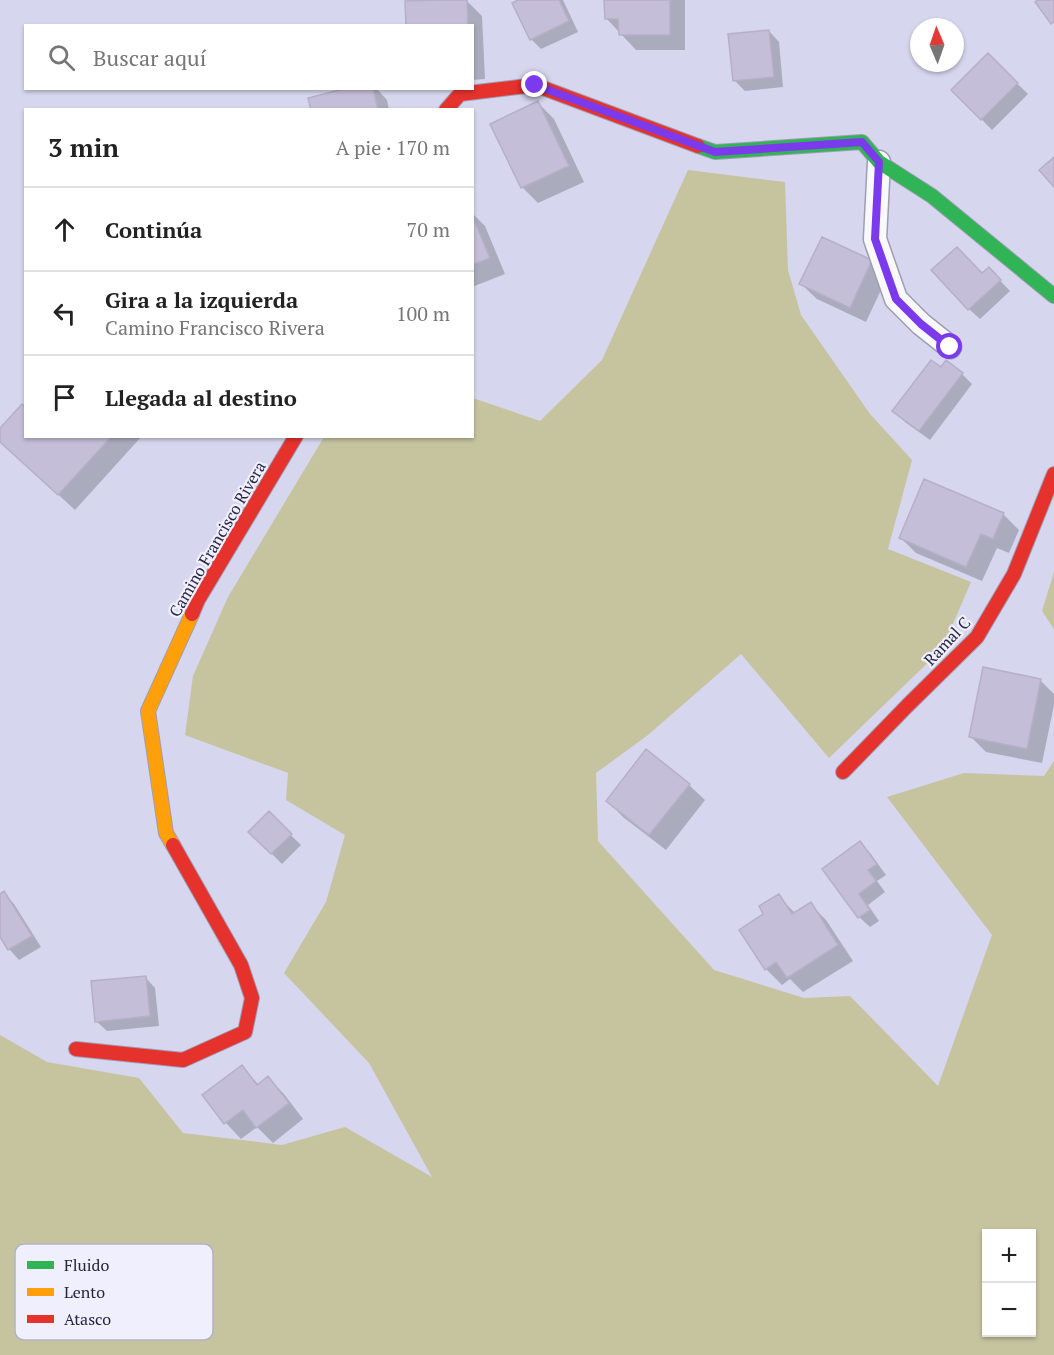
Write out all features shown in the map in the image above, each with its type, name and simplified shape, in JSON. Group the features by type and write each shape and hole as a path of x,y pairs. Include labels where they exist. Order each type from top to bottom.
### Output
{"street":[{"path":"448,108 460,94 535,85 715,152 862,142 879,162 932,196 1054,296"},
{"path":"879,162 875,239 896,299 921,324 950,347"},
{"name":"Camino Francisco Rivera","path":"76,1049 183,1060 245,1032 252,998 241,965 166,833 148,711 198,600 295,438"},
{"name":"Ramal C","path":"843,772 977,637 1014,574 1054,474"}],"shaded area":[{"path":"688,170 785,182 788,270 801,315 870,414 912,460 888,549 971,582 942,649 829,758 741,654 648,735 596,773 598,841 714,970 804,998 850,996 938,1086 992,935 887,797 964,773 1044,776 1054,761 1054,1355 0,1355 0,1035 47,1062 139,1078 183,1133 282,1145 345,1127 432,1177 369,1063 284,973 326,902 345,835 286,800 288,773 185,735 193,676 228,597 323,438 474,438 474,398 540,421 602,360"},
{"path":"1054,572 1054,629 1042,611"}],"building":[{"path":"467,0 468,24 406,24 405,1"},
{"path":"518,0 559,0 569,21 530,40 512,3"},
{"path":"604,0 670,0 670,35 619,35 618,19 605,19"},
{"path":"1054,0 1054,22 1051,24 1035,2"},
{"path":"769,30 774,77 733,81 728,34"},
{"path":"988,53 1018,83 981,120 951,90"},
{"path":"339,90 373,90 378,108 310,108 308,98"},
{"path":"538,101 569,166 521,188 490,124"},
{"path":"1054,157 1054,187 1039,170"},
{"path":"474,220 490,258 474,264"},
{"path":"822,237 872,260 850,308 799,284"},
{"path":"957,247 982,273 989,267 1001,280 968,310 931,270"},
{"path":"931,360 941,367 946,360 963,373 919,431 892,411"},
{"path":"22,404 24,406 24,438 110,438 58,495 0,442 0,428"},
{"path":"924,479 1004,513 993,539 981,534 966,567 899,538"},
{"path":"983,667 1041,679 1027,749 969,737"},
{"path":"646,749 690,784 649,835 606,801"},
{"path":"269,811 292,834 271,854 248,832"},
{"path":"860,841 877,864 868,870 876,881 859,894 870,910 858,918 822,869"},
{"path":"4,891 32,936 8,950 0,937 0,894"},
{"path":"779,894 792,914 811,902 838,945 787,978 776,962 765,970 739,930 763,914 759,906"},
{"path":"146,976 150,1016 95,1022 91,981"},
{"path":"242,1065 257,1085 268,1076 289,1103 256,1128 243,1110 224,1124 202,1095"}],"traffic: fast":[{"path":"698,146 715,152 862,142 879,162 932,196 1054,296"}],"traffic: slow":[{"path":"173,845 166,833 148,711 192,614"}],"traffic: jam":[{"path":"448,108 460,94 535,85 698,146"},
{"path":"192,614 198,600 295,438"},
{"path":"843,772 977,637 1014,574 1054,474"},
{"path":"76,1049 183,1060 245,1032 252,998 241,965 173,845"}],"route":[{"path":"535,85 715,152 862,142 879,162 875,239 896,299 921,324 950,347"}]}
